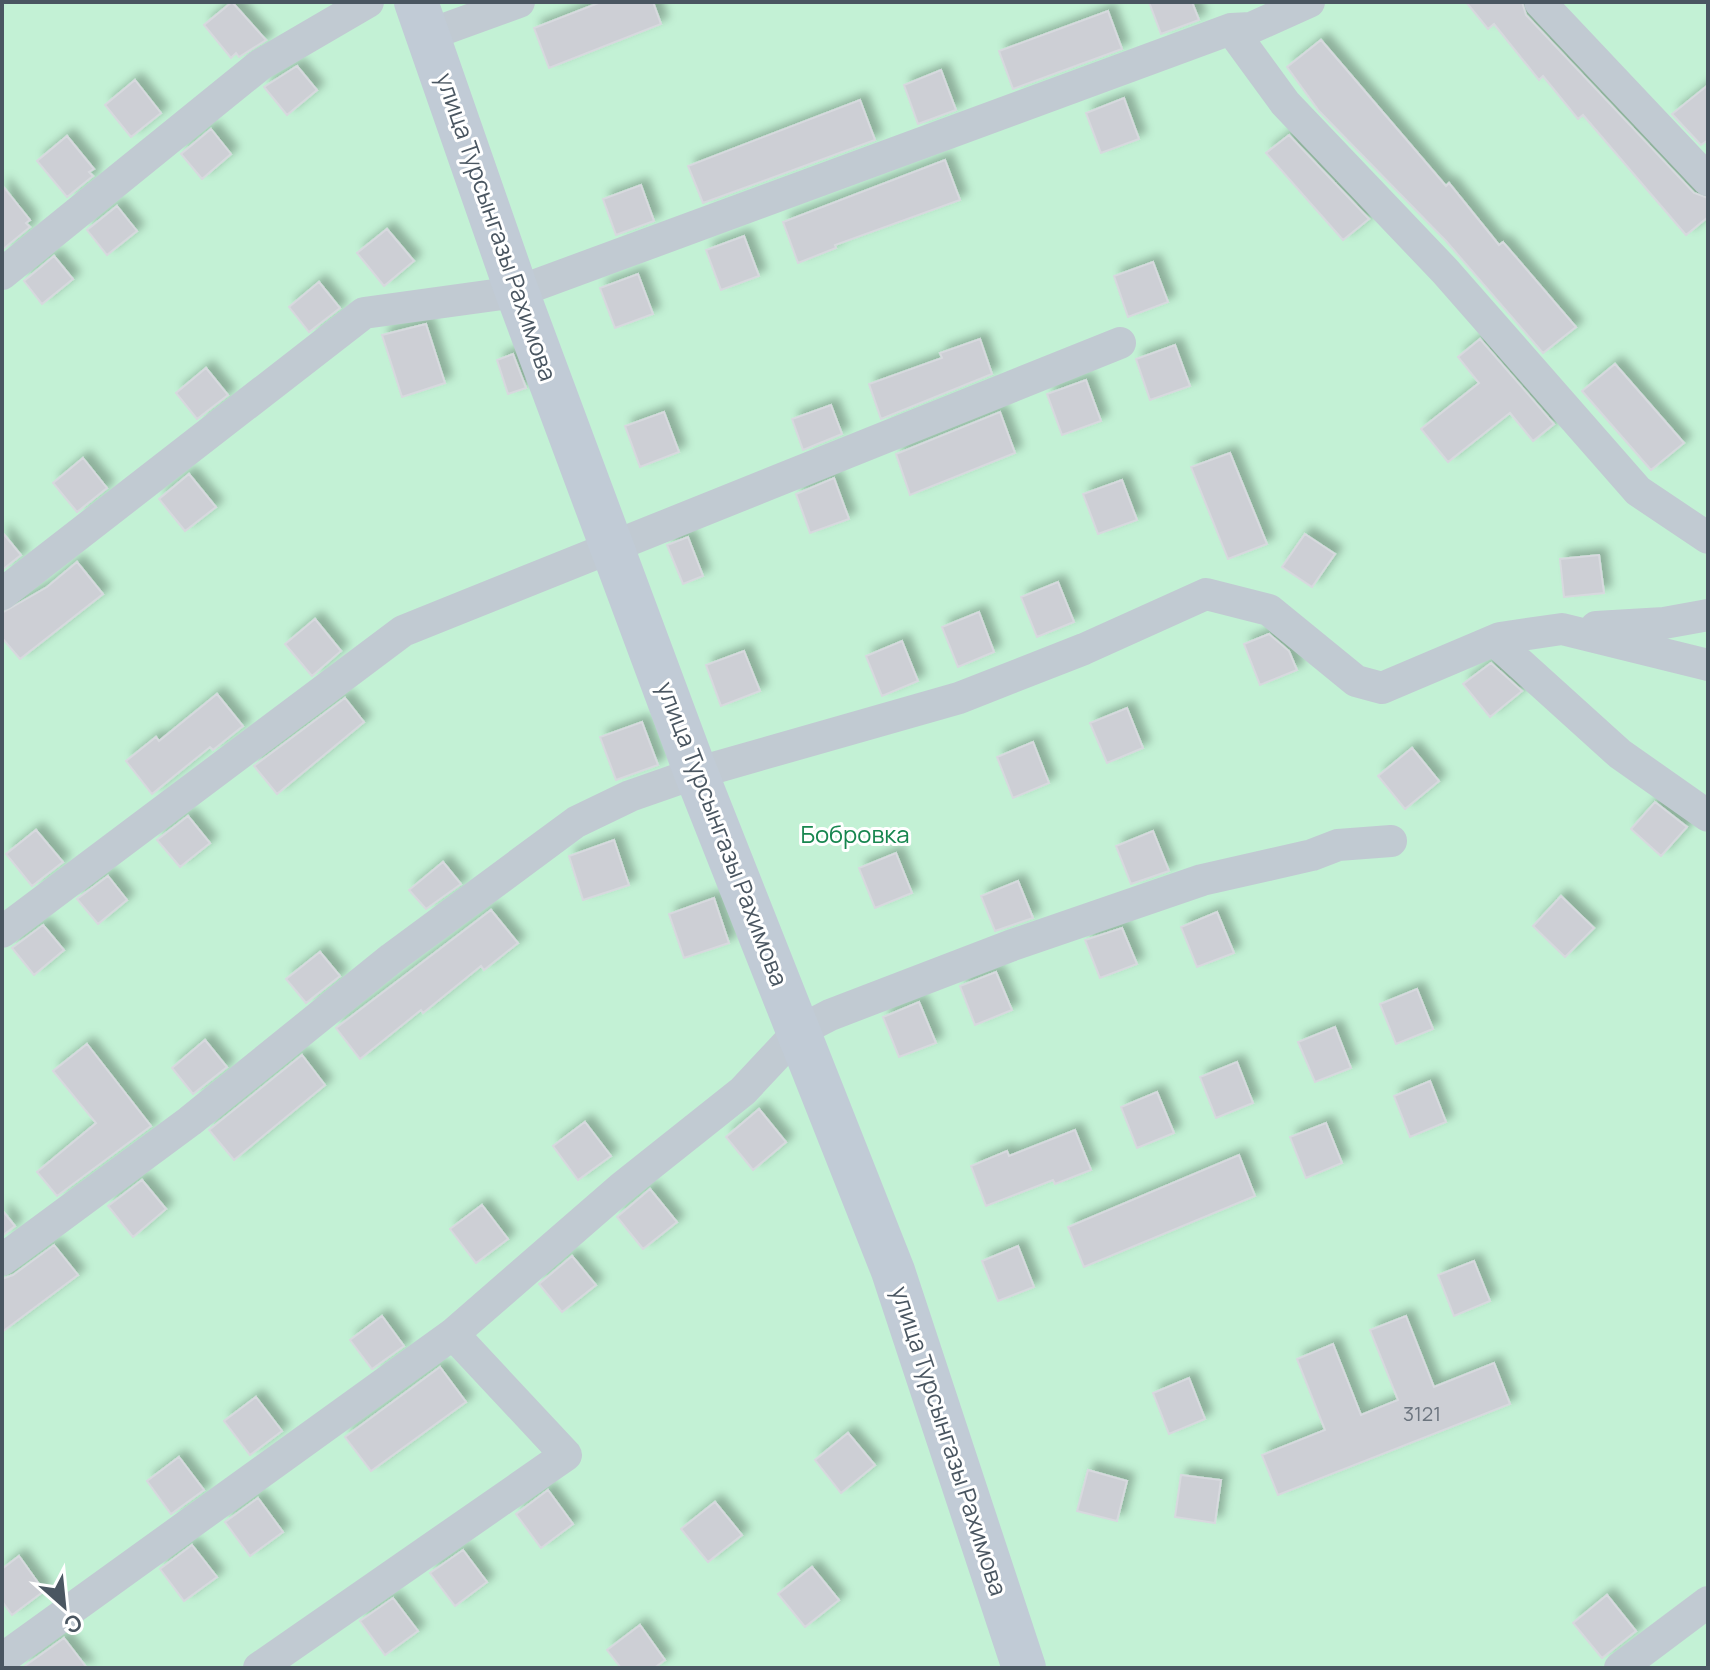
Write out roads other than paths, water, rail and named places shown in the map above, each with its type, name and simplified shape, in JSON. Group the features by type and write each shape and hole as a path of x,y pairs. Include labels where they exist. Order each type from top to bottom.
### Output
{"street":[{"path":"2,274 260,65 368,2"},
{"path":"422,19 519,2"},
{"path":"2,594 364,313 517,292 1231,29 1251,28 1309,2"},
{"path":"1540,2 1708,180"},
{"name":"улица Турсынгазы Рахимова","path":"422,19 517,292 696,773 893,1271 1024,1668"},
{"path":"1231,29 1285,103 1445,271 1638,491 1708,538"},
{"path":"2,932 403,631 611,544 1120,343"},
{"path":"2,1260 190,1121 392,958 576,822 630,796 696,773 959,698 1084,649 1206,594 1269,610 1356,681 1382,688 1495,641 1562,629 1664,623 1708,615"},
{"path":"1562,629 1708,665"},
{"path":"1495,641 1620,754 1708,816"},
{"path":"2,1659 453,1334 621,1188 743,1091 799,1031 830,1015 1010,946 1202,880 1312,855 1338,845 1391,841"},
{"path":"259,1668 566,1455 453,1334"},
{"path":"1620,1668 1708,1602"}],"park label":[{"name":"Бобровка","path":"855,835"}]}
